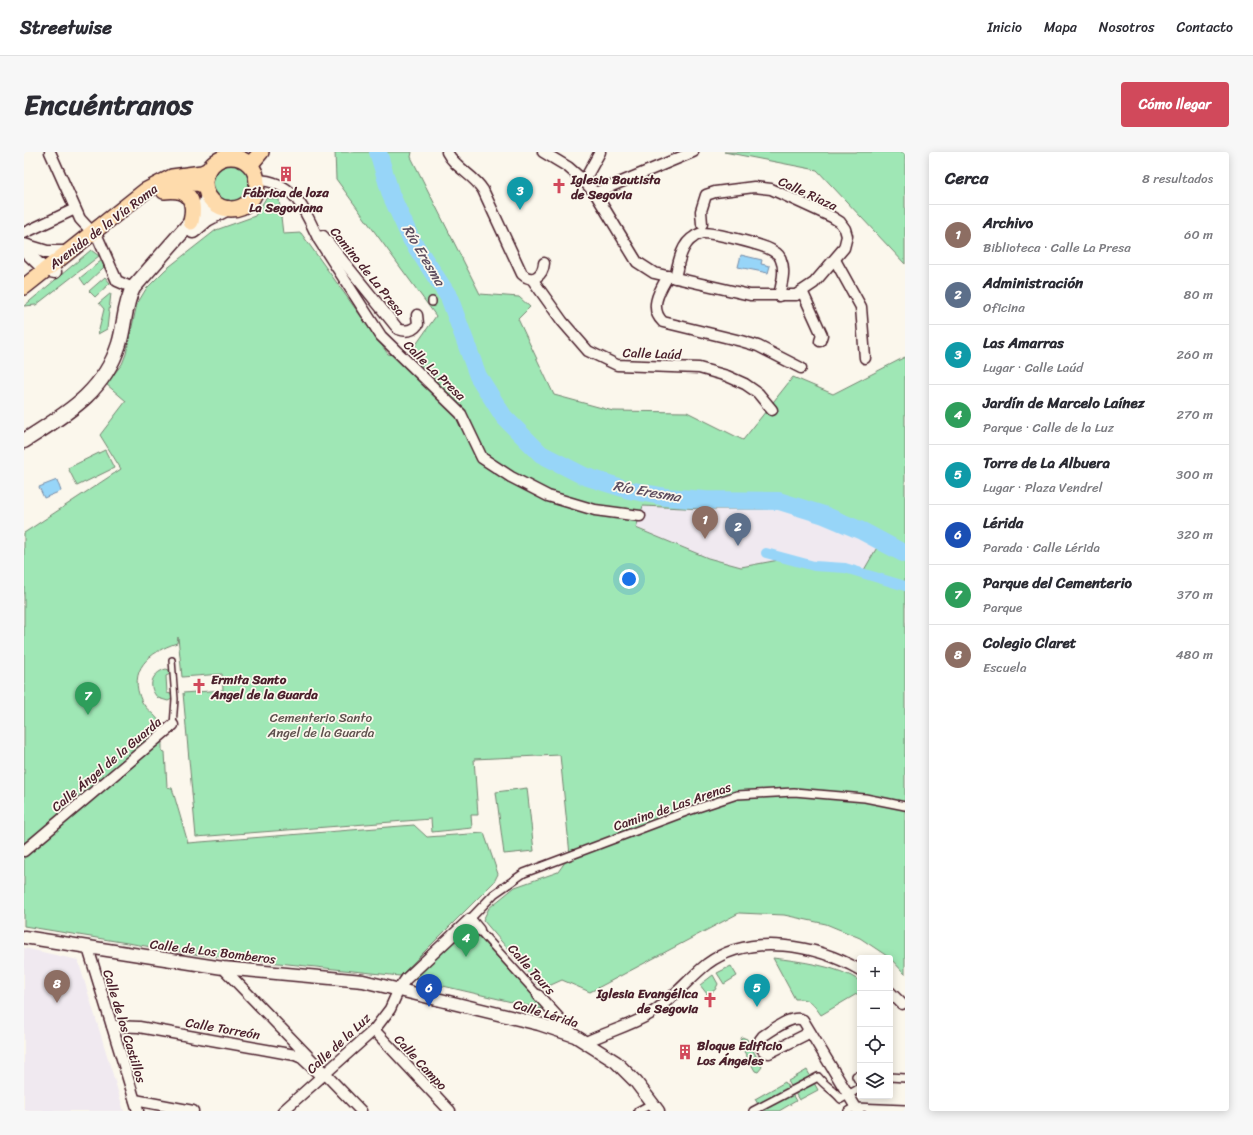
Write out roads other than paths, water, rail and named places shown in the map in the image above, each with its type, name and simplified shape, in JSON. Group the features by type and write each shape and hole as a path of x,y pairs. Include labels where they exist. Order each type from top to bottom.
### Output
{"main road":[{"path":"24,441 82,402 104,377 119,344 128,299 133,288 205,206 209,170 219,160 261,152"},
{"path":"207,190 218,205 228,208 238,208 247,203 254,195 257,180 239,157"},
{"name":"Avenida de la Vía Roma","path":"24,287 50,271 144,192 167,178 202,173 209,170"},
{"name":"Avenida de la Vía Roma","path":"24,297 67,252 164,191 196,182 207,190"},
{"path":"164,191 176,190 186,194 190,198 193,209 190,222"},
{"path":"160,259 171,254 204,220 228,208"}],"street":[{"path":"50,152 83,225 94,235 117,281 133,288"},
{"name":"Calle Laúd","path":"447,152 450,158 480,186 522,274 527,278 532,279 562,321 588,352 617,365 699,368 727,376 745,384 758,393 772,410"},
{"name":"Calle Riaza","path":"543,152 568,167 584,181 595,193 637,262 654,273 750,295 796,295 814,282 835,260 841,253 846,242 845,229 840,222 764,187 715,192 706,196 701,211 702,224"},
{"path":"584,181 600,152"},
{"path":"595,193 693,152"},
{"name":"Calle La Presa","path":"257,180 274,182 287,188 313,224 319,240 381,336 461,414 482,458 510,478 548,496 595,510 640,516"},
{"path":"24,232 76,209"},
{"name":"Camino de La Presa","path":"313,224 398,329 407,331 413,329 418,324 417,315"},
{"path":"779,296 783,266 782,260 774,251 761,246 708,234 698,234 692,237 686,245 671,277 656,302 657,313 663,322 758,346 801,368"},
{"path":"24,245 47,252 67,252"},
{"path":"24,250 50,271"},
{"path":"835,260 861,307 865,358"},
{"path":"532,279 541,274 544,263"},
{"path":"802,291 822,335 820,341"},
{"name":"Calle Ángel de la Guarda","path":"24,851 173,725"},
{"name":"Camino de Las Arenas","path":"470,919 494,894 524,873 686,812 737,795 808,793 865,798 905,806"},
{"name":"Calle Tours","path":"470,919 538,996 581,1039"},
{"name":"Calle de la Luz","path":"282,1111 374,1030 390,1009 398,989 406,979 470,919"},
{"name":"Calle de Los Bomberos","path":"24,938 223,968 363,981 398,989"},
{"path":"581,1039 633,1023 650,1014 674,996 707,964 720,956 739,950 768,945 801,948 832,957 857,969"},
{"name":"Calle de los Castillos","path":"88,948 138,1111"},
{"path":"223,968 360,1111"},
{"name":"Calle Lérida","path":"398,989 539,1024 581,1039 616,1062 656,1107"},
{"path":"893,995 904,1006"},
{"name":"Calle Torreón","path":"112,1026 139,1027 291,1054 302,1058 323,1074"},
{"name":"Calle Campo","path":"374,1030 450,1111"},
{"path":"807,1032 846,1090 854,1110 905,1109"},
{"path":"291,1054 295,1042"},
{"path":"753,1111 818,1077 826,1087 835,1091 841,1099 846,1090"},
{"path":"893,1077 905,1078"},
{"path":"846,1090 857,1088"},
{"path":"135,1100 193,1111"},
{"path":"638,1111 656,1107"}],"lane":[{"name":"Calle Ángel de la Guarda","path":"172,660 175,699 173,725"}],"water":[{"path":"741,255 762,260 761,264 770,266 768,273 738,267"},
{"path":"57,480 61,491 44,498 39,487"}],"waterway":[{"name":"Río Eresma","path":"378,152 391,195 411,239 449,297 478,376 504,417 541,454 584,476 629,490 666,497 705,500 779,501 824,515 862,531 905,554"},
{"path":"766,553 814,566 845,568 905,586"}],"place":[{"name":"Fábrica de loza La Segoviana","path":"286,174"},
{"name":"Iglesia Bautista de Segovia","path":"559,186"},
{"name":"Las Amarras","path":"520,210"},
{"name":"Archivo","path":"705,539"},
{"name":"Administración","path":"738,546"},
{"name":"Ermita Santo Angel de la Guarda","path":"199,686"},
{"name":"Parque del Cementerio","path":"88,715"},
{"name":"Jardín de Marcelo Laínez","path":"466,957"},
{"name":"Iglesia Evangélica de Segovia","path":"710,1000"},
{"name":"Colegio Claret","path":"57,1003"},
{"name":"Lérida","path":"429,1007"},
{"name":"Torre de La Albuera","path":"757,1007"},
{"name":"Bloque Edificio Los Ángeles","path":"685,1052"}],"park label":[{"name":"Cementerio Santo Angel de la Guarda","path":"321,724"}]}
